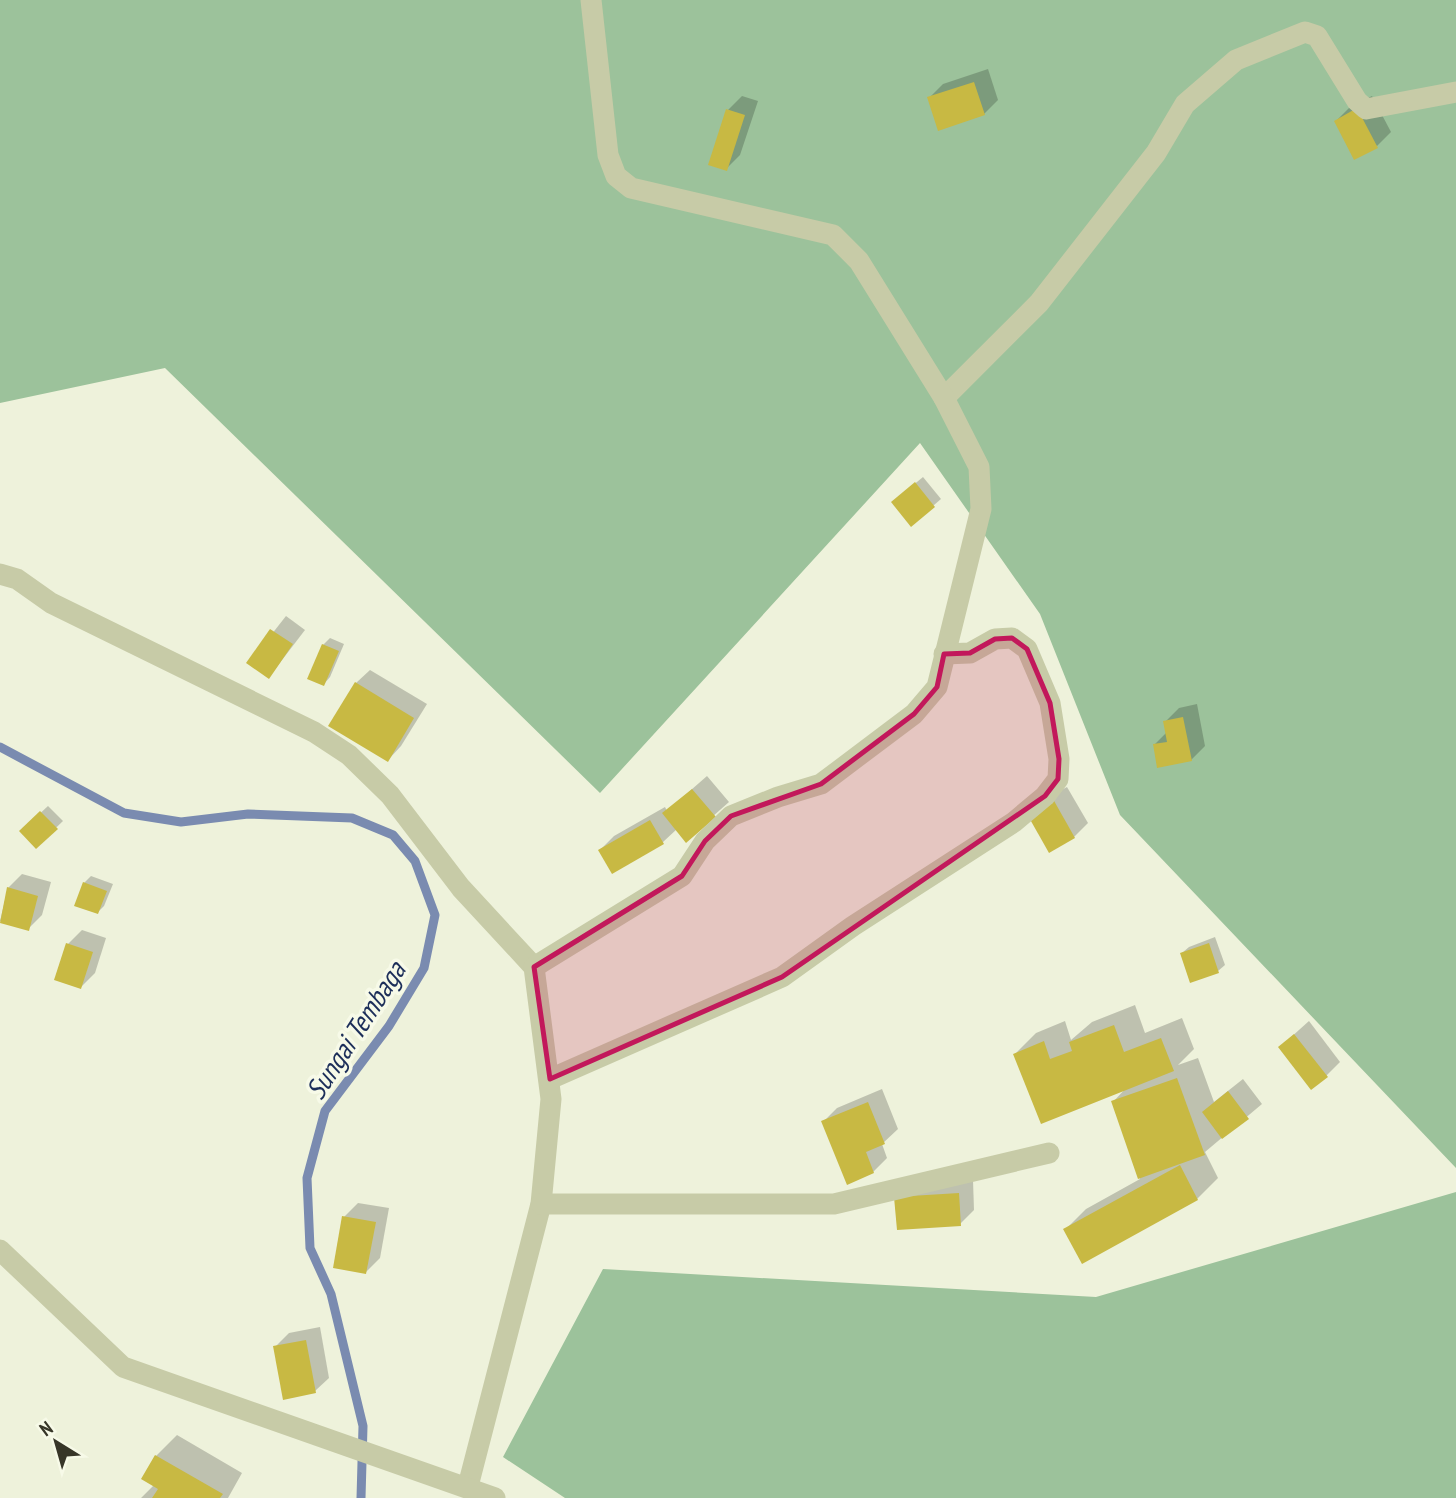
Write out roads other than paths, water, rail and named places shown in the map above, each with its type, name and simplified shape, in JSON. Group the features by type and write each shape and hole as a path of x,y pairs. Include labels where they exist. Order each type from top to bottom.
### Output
{"street":[{"path":"534,967 682,876 705,841 731,816 778,797 821,784 914,714 937,687 981,509 979,467 944,398 859,261 833,235 631,188 616,176 608,155 591,0"},
{"path":"944,398 1038,303 1156,153 1185,104 1236,60 1305,32 1317,36 1357,101 1366,109 1456,92"},
{"path":"0,574 17,579 51,603 314,732 349,755 390,795 461,888 534,967 551,1099 541,1205 468,1486"},
{"path":"550,1079 782,977 853,926 1014,822 1045,796 1058,779 1059,760 1050,703 1027,649 1012,638 1003,638 995,639 970,653 944,654"},
{"path":"541,1205 834,1205 1049,1153"},
{"path":"0,1250 123,1367 468,1486 495,1498"}],"waterway":[{"name":"Sungai Tembaga","path":"0,747 124,813 181,822 248,814 352,818 393,835 415,861 435,915 424,968 389,1026 325,1111 307,1178 310,1248 331,1294 363,1426 361,1498"}]}
